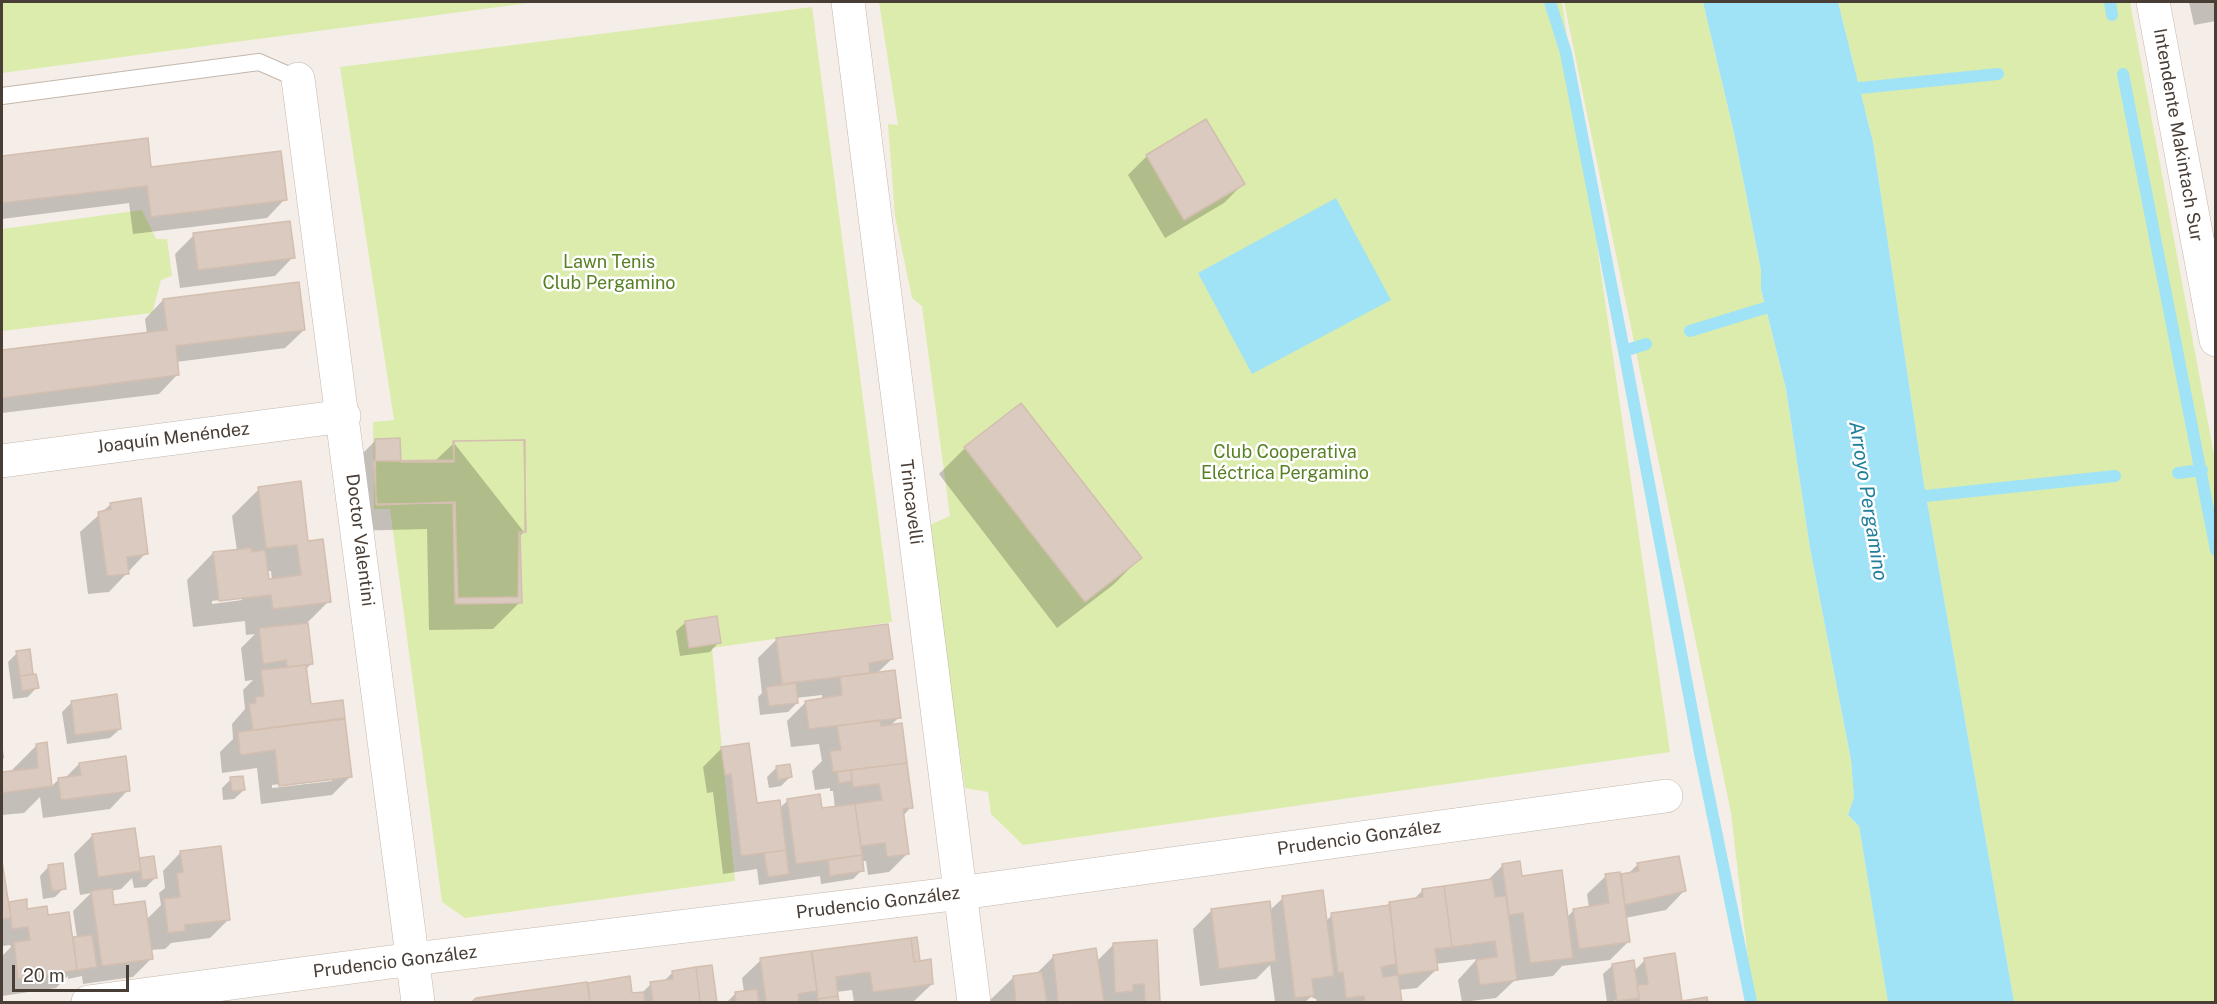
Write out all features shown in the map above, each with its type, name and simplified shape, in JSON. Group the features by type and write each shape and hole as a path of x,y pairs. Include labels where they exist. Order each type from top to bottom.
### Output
{"street":[{"name":"Trincavelli","path":"848,2 974,1002"},
{"name":"Intendente Makintach Sur","path":"2153,2 2216,340"},
{"name":"Doctor Valentini","path":"298,79 344,416 418,1002"},
{"name":"Joaquín Menéndez","path":"2,460 344,416"},
{"name":"Prudencio González","path":"88,1002 412,959 960,893 1666,796"}],"lane":[{"path":"2,96 259,62 298,79"}],"green space":[{"path":"2,2 536,2 2,73"},
{"name":"Club Cooperativa Eléctrica Pergamino","path":"879,2 1562,2 1670,752 1023,845 991,814 988,792 965,788 927,526 950,516 922,306 912,298 895,216 888,124 898,125"},
{"path":"1564,2 1703,2 1734,133 1761,270 1761,289 1786,389 1810,548 1851,760 1854,797 1848,815 1859,826 1888,1002 1753,1002 1731,813"},
{"path":"1838,2 2130,2 2215,460 2215,1002 2014,1002 1923,478 1873,142"},
{"name":"Lawn Tenis Club Pergamino","path":"812,7 892,622 712,648 735,881 465,918 442,902 390,509 374,509 373,422 394,420 340,67"},
{"path":"142,210 156,239 167,239 172,276 161,280 152,313 2,331 2,229"}],"water":[{"name":"Arroyo Pergamino","path":"1703,2 1838,2 1873,142 1923,478 2014,1002 1888,1002 1859,826 1848,815 1854,797 1851,760 1810,548 1786,389 1761,289 1761,270 1734,133"},
{"path":"1336,198 1391,300 1252,374 1198,273"}],"building":[{"path":"1206,119 1245,184 1184,220 1146,155"},
{"path":"148,138 151,167 281,151 287,200 151,217 147,186 2,203 2,156"},
{"path":"290,221 295,258 198,270 193,233"},
{"path":"299,282 305,330 176,346 179,375 2,398 2,350 167,330 163,299"},
{"path":"1021,403 1142,558 1085,602 964,447"},
{"path":"400,438 401,462 454,462 454,441 524,440 526,532 520,532 522,603 455,604 453,503 376,504 375,439"},
{"path":"525,440 525,532 519,532 518,597 458,598 455,502 377,505 373,461 454,460 453,441"},
{"path":"301,481 308,541 323,539 331,602 273,609 271,595 219,601 213,552 251,548 252,552 265,550 269,579 301,575 297,545 266,548 258,487"},
{"path":"141,498 148,554 127,557 129,574 107,576 98,512 111,509 110,503"},
{"path":"717,616 721,643 689,648 685,621"},
{"path":"308,623 313,664 287,667 286,660 263,664 259,628"},
{"path":"888,624 893,659 869,663 870,673 782,684 776,638"},
{"path":"30,649 33,674 20,676 16,651"},
{"path":"306,665 311,704 343,700 345,718 253,730 249,704 256,703 255,697 264,696 261,670"},
{"path":"895,670 901,718 809,729 805,701 842,695 840,677"},
{"path":"36,674 39,688 22,691 20,676"},
{"path":"796,683 798,703 769,706 766,687"},
{"path":"117,694 121,729 75,735 71,701"},
{"path":"345,719 352,777 279,786 275,750 240,755 238,732"},
{"path":"880,720 881,726 902,723 907,763 833,772 830,751 841,750 837,726"},
{"path":"47,742 52,786 2,793 2,772 38,768 36,744"},
{"path":"749,743 757,803 780,800 786,850 741,856 731,774 725,775 721,747"},
{"path":"126,756 130,791 61,800 58,778 81,775 79,763"},
{"path":"907,763 913,808 903,809 909,854 887,857 885,843 861,846 855,804 882,800 879,784 853,787 851,770"},
{"path":"790,764 792,777 778,780 776,766"},
{"path":"851,770 852,781 839,783 837,772"},
{"path":"243,776 245,790 232,791 230,777"},
{"path":"820,794 822,808 855,804 862,855 796,864 787,799"},
{"path":"135,828 141,871 98,877 92,834"},
{"path":"221,846 230,920 185,925 185,931 168,933 164,899 180,897 177,873 183,872 180,851"},
{"path":"786,850 789,874 768,877 764,853"},
{"path":"862,855 864,871 830,876 828,860"},
{"path":"154,856 157,878 142,880 139,858"},
{"path":"1679,856 1686,891 1625,905 1621,874 1639,871 1637,863"},
{"path":"2,861 11,918 2,919"},
{"path":"1520,861 1522,876 1562,870 1573,958 1530,963 1523,913 1509,915 1502,864"},
{"path":"63,863 66,889 52,891 48,865"},
{"path":"1620,872 1630,942 1579,949 1573,909 1609,903 1605,874"},
{"path":"1492,879 1495,897 1506,896 1517,980 1480,985 1476,960 1497,957 1495,941 1452,947 1444,886"},
{"path":"1444,886 1452,947 1435,949 1438,970 1398,975 1389,902 1423,897 1422,889"},
{"path":"112,888 114,905 145,901 153,959 102,966 91,891"},
{"path":"1323,890 1334,976 1312,979 1314,996 1295,998 1282,896"},
{"path":"27,899 27,909 47,906 48,915 69,912 77,970 18,979 14,942 30,940 28,927 12,929 9,902"},
{"path":"1270,901 1276,961 1219,969 1211,909"},
{"path":"1390,905 1396,964 1381,967 1383,977 1398,975 1402,1002 1365,1002 1364,996 1346,998 1343,972 1338,973 1331,913"},
{"path":"92,935 97,967 77,970 73,937"},
{"path":"917,937 920,961 914,962 911,938"},
{"path":"911,938 914,962 931,959 933,984 873,992 870,972 836,977 838,996 818,999 812,951"},
{"path":"1157,940 1160,1002 1145,1002 1144,984 1133,985 1133,991 1115,993 1113,943"},
{"path":"1096,948 1104,1001 1058,1002 1053,955"},
{"path":"811,951 817,991 798,994 799,1002 766,1002 760,958"},
{"path":"1675,953 1682,1001 1707,997 1708,1002 1640,1002 1637,985 1648,984 1644,958"},
{"path":"1634,960 1639,998 1617,1001 1612,964"},
{"path":"712,965 717,1002 700,1002 696,967"},
{"path":"696,967 700,1002 653,1002 650,982 673,979 672,971"},
{"path":"1042,972 1047,1002 1016,1002 1013,976"},
{"path":"630,976 632,993 644,992 645,1002 590,1002 588,983"},
{"path":"587,982 590,1002 472,1002 476,998"},
{"path":"757,989 759,1002 736,1002 735,992"},
{"path":"838,996 839,1002 818,1002 818,999"}],"waterway":[{"path":"1550,2 1566,53 1624,351"},
{"path":"2110,2 2112,15"},
{"path":"1860,88 1998,74"},
{"path":"2123,74 2216,550"},
{"path":"1690,331 1765,308"},
{"path":"1646,344 1624,351 1700,753 1751,1002"},
{"path":"2178,473 2202,470"},
{"path":"1926,496 2115,476"}]}
